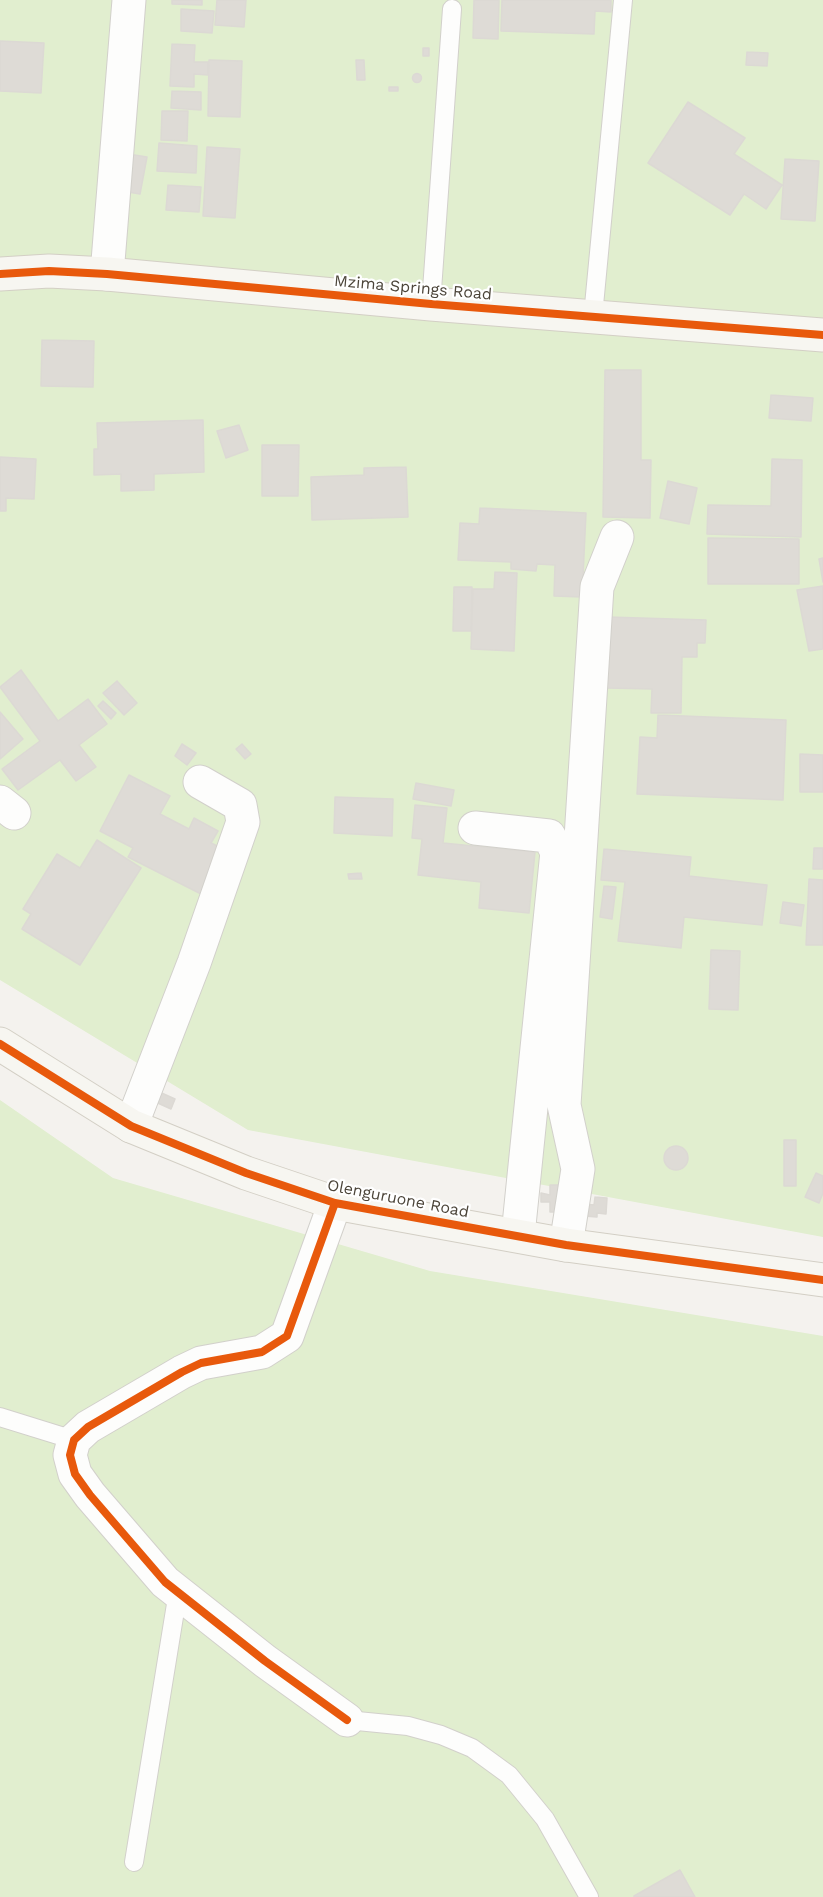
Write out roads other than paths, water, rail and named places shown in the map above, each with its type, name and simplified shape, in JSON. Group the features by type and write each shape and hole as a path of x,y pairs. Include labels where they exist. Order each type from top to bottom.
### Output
{"street":[{"path":"107,274 129,0"},
{"name":"Mzima Springs Road","path":"0,274 50,271 107,274 431,304 823,335"},
{"path":"566,1245 578,1169 564,1105 597,586 617,537"},
{"path":"131,1126 194,963 243,822 240,805 200,782"},
{"path":"475,828 549,836 557,852 518,1235"},
{"name":"Olenguruone Road","path":"0,1044 131,1126 246,1173 335,1203 566,1245 823,1280"},
{"path":"335,1203 286,1336 262,1352 201,1363 109,1412 74,1440 70,1455 75,1474 158,1574 265,1661 347,1720"}],"lane":[{"path":"593,316 623,0"},
{"path":"431,304 452,9"},
{"path":"0,1417 74,1440"},
{"path":"134,1862 178,1592"},
{"path":"347,1720 408,1725 441,1735 472,1748 509,1775 545,1819 589,1897"}]}
